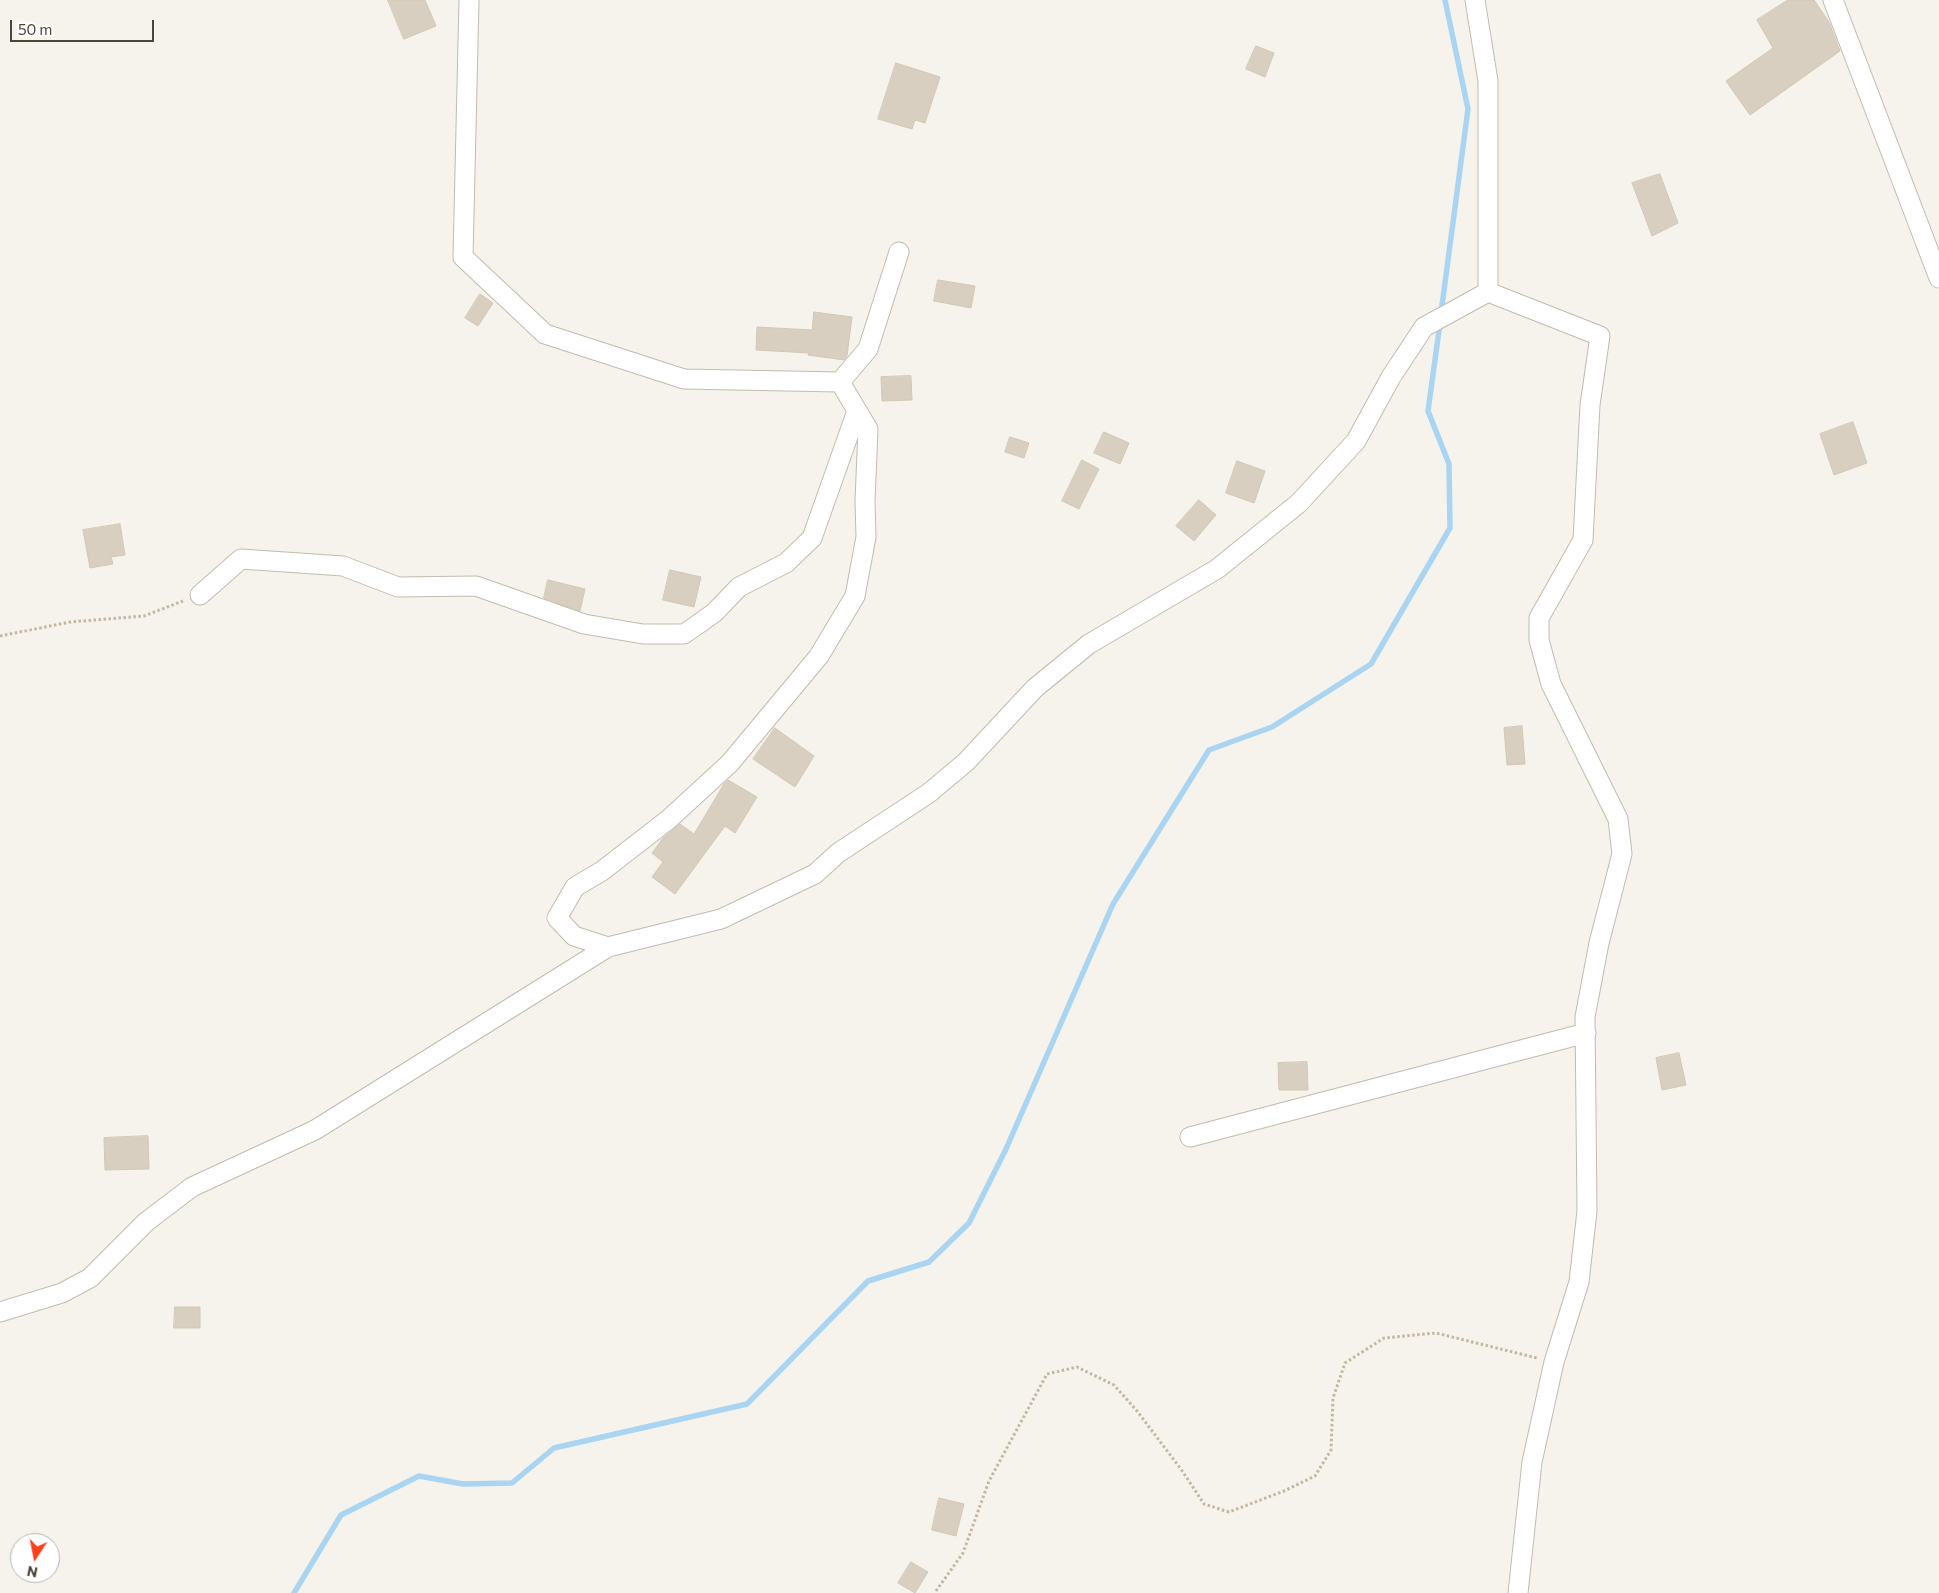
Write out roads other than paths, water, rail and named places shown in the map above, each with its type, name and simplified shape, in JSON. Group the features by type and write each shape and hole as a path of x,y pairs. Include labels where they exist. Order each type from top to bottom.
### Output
{"street":[{"path":"469,0 463,257 545,334 554,337 684,379 840,382"},
{"path":"1475,0 1488,80 1488,292"},
{"path":"1833,0 1939,278"},
{"path":"840,382 868,349 899,252"},
{"path":"0,1312 62,1293 90,1278 146,1222 192,1187 315,1130 608,947 721,919 815,874 838,853 929,793 966,762 1035,688 1089,644 1217,569 1299,503 1356,441 1391,377 1424,327 1488,292 1600,336 1590,406 1584,540 1539,618 1539,640 1551,684 1618,819 1622,854 1598,943 1586,1017 1587,1211 1579,1282 1554,1362 1532,1462 1518,1593"},
{"path":"608,947 574,936 557,918 575,887 602,871 669,819 730,763 819,656 855,596 866,537 865,500 868,429 840,382"},
{"path":"200,595 241,559 344,566 398,587 476,586 584,624 643,634 684,634 714,613 739,587 786,563 812,538 857,411"},
{"path":"1190,1137 1586,1033"}],"waterway":[{"path":"1441,313 1468,109 1445,0"},
{"path":"294,1593 341,1515 419,1476 463,1484 512,1483 554,1448 747,1404 868,1281 929,1262 969,1223 1006,1149 1113,904 1209,750 1272,727 1371,664 1450,528 1449,464 1428,411 1440,323"}]}
